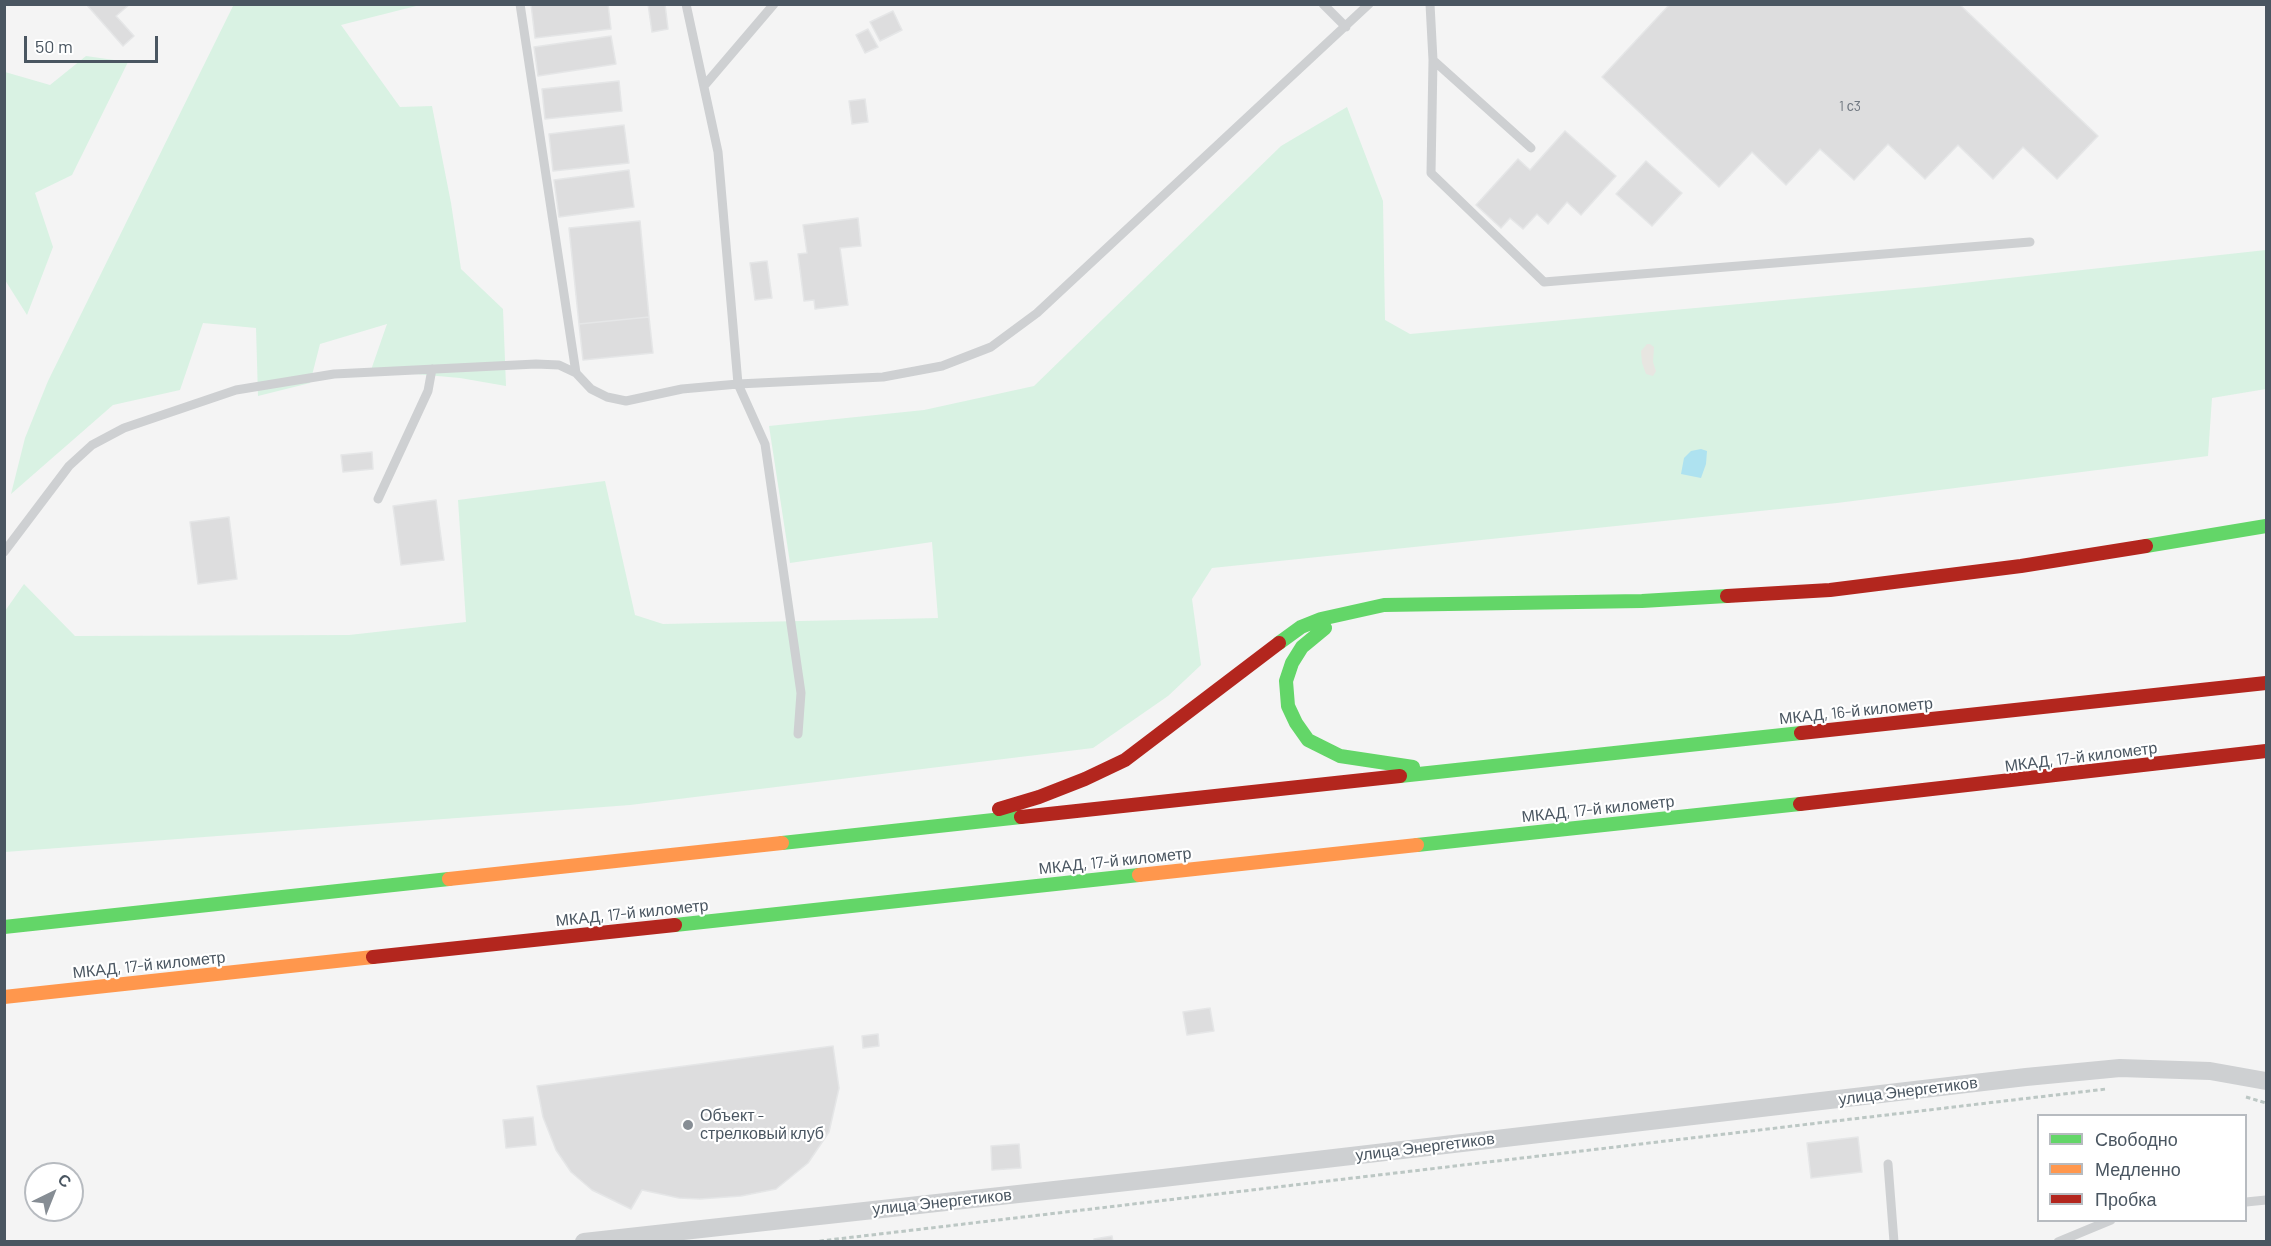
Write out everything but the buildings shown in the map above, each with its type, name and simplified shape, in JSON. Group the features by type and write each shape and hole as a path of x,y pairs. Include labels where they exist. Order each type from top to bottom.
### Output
{"main road":[{"path":"938,827 1039,797 1125,760 1301,627 1321,619 1347,613 1384,605 1642,601 1830,590 2021,566 2266,526"},
{"path":"1347,613 1310,639 1292,663 1286,681 1288,706 1296,723 1308,740 1340,756 1449,772"},
{"name":"МКАД, 16-й километр","path":"1449,772 2266,683"},
{"path":"2229,755 2266,751"},
{"path":"2229,755 2266,758"},
{"name":"МКАД, 17-й километр","path":"4,997 2040,779 2229,755"},
{"path":"4,927 1449,772"}],"street":[{"name":"улица Энергетиков","path":"584,1242 2026,1077 2121,1068 2210,1071 2266,1081"}],"lane":[{"path":"520,4 576,373"},
{"path":"686,4 718,152 738,384 765,444 801,693 798,734"},
{"path":"704,86 774,4"},
{"path":"1323,4 1346,27"},
{"path":"4,552 69,466 92,445 124,428 236,390 334,374 536,363 559,365 576,373 591,389 626,401 682,389 883,377 942,366 991,346 1037,313 1370,4"},
{"path":"1430,4 1433,60 1431,173 1544,282 2030,242"},
{"path":"1433,60 1531,148"},
{"path":"378,499 428,391 432,369"},
{"path":"1888,1164 1894,1242"},
{"path":"2247,1202 2266,1200"},
{"path":"2058,1242 2108,1222"}],"path":[{"path":"812,1242 2110,1089"},
{"path":"2244,1096 2266,1103"}],"green space":[{"path":"234,4 420,5 341,25 400,107 432,106 461,269 503,309 506,386 460,378 371,370 387,324 320,344 310,383 258,396 256,328 203,323 180,390 113,405 11,494 25,438 48,381"},
{"path":"86,56 128,62 72,175 35,193 53,247 27,315 5,280 5,72 50,85"},
{"path":"1347,107 1383,201 1385,320 1410,334 1926,287 2266,250 2266,389 2212,398 2208,456 1837,503 1212,568 1192,599 1201,665 1168,696 1093,748 630,805 5,852 5,611 24,584 75,636 349,635 466,622 458,500 605,481 635,615 663,624 938,618 932,542 790,563 769,426 924,410 1034,386 1281,146"}],"sand":[{"path":"1647,344 1654,347 1653,362 1656,371 1653,376 1646,374 1642,363 1641,351"}],"water":[{"path":"1701,449 1707,451 1706,464 1701,478 1681,474 1684,458 1691,451"}],"traffic: fast":[{"path":"2146,546 2266,526"},
{"path":"1279,643 1301,627 1321,619 1384,605 1642,601 1727,596"},
{"path":"1325,628 1302,647 1292,663 1286,681 1288,706 1296,723 1308,740 1340,756 1413,767"},
{"path":"1400,776 1801,733"},
{"path":"1417,845 1800,804"},
{"path":"782,843 1021,817"},
{"path":"675,925 1139,875"},
{"path":"4,927 449,879"}],"traffic: slow":[{"path":"449,879 782,843"},
{"path":"1139,875 1417,845"},
{"path":"4,997 373,957"}],"traffic: jam":[{"path":"1727,596 1830,590 2021,566 2146,546"},
{"path":"999,809 1039,797 1125,760 1279,643"},
{"path":"1801,733 2266,683"},
{"path":"1800,804 2266,751"},
{"path":"1021,817 1400,776"},
{"path":"373,957 675,925"}],"place":[{"name":"Объект - стрелковый клуб","path":"688,1125"}]}
